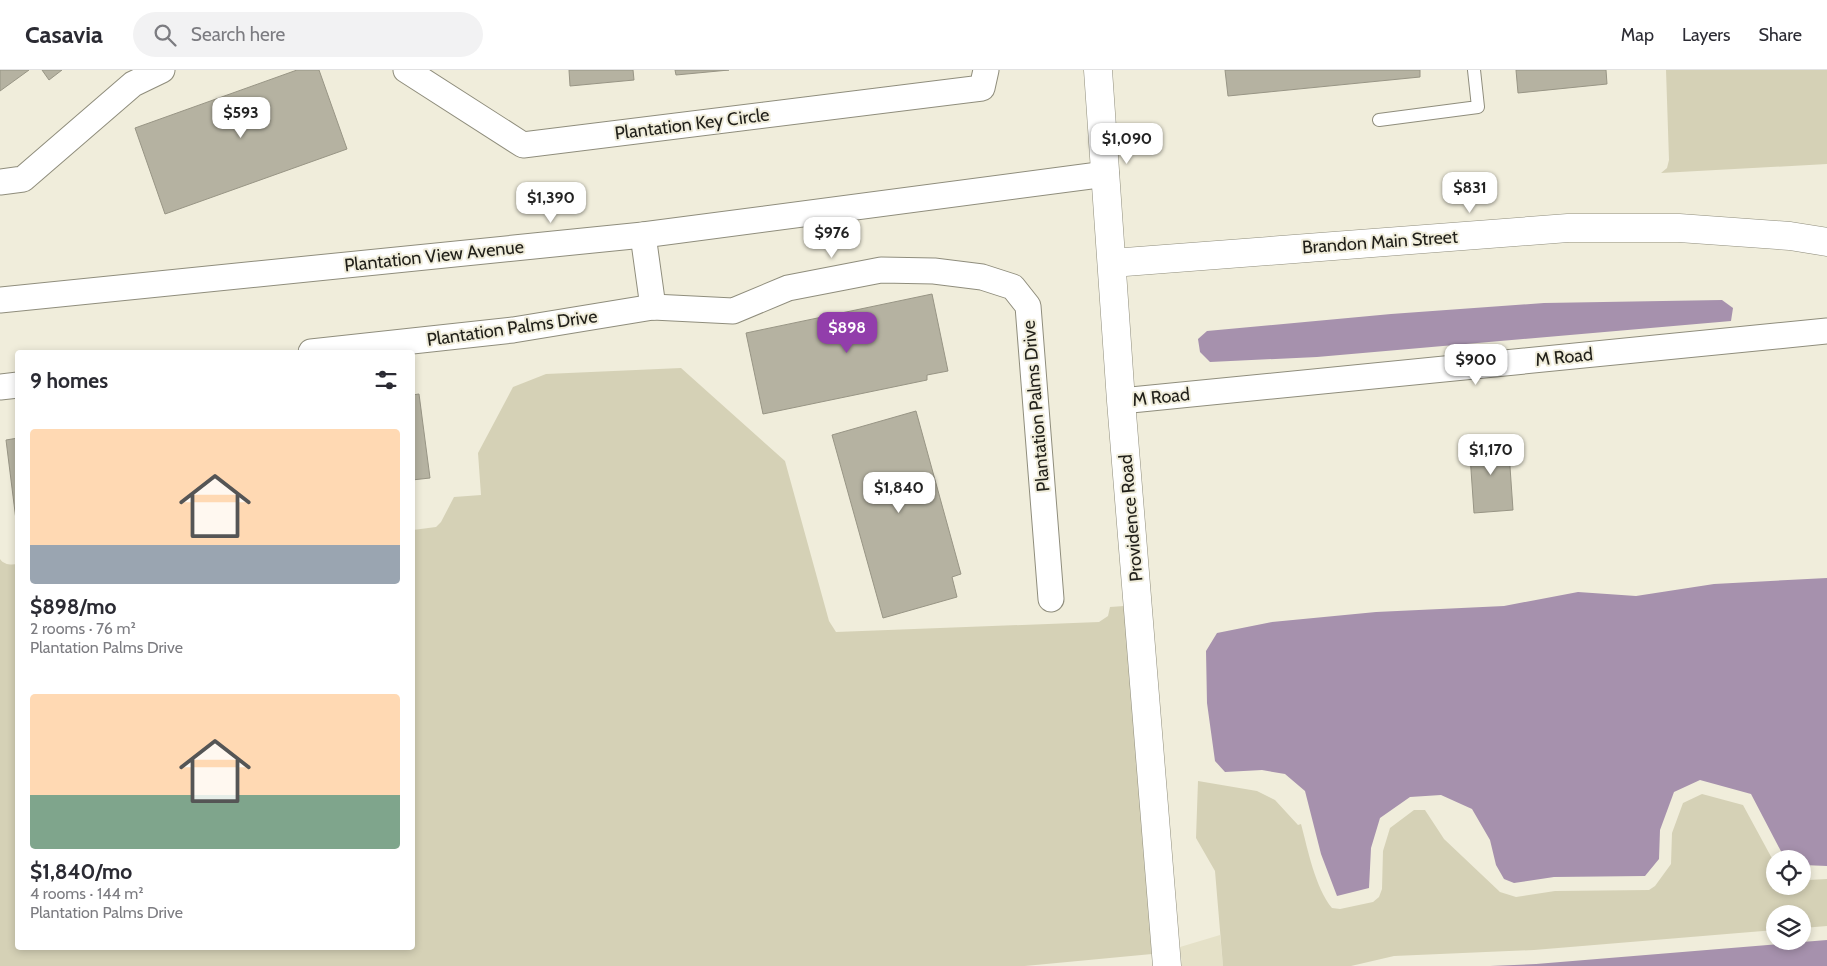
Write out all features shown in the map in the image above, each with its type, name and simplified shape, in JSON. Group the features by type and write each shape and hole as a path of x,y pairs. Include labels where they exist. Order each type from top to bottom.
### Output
{"street":[{"path":"0,182 23,179 133,84 162,70"},
{"name":"Plantation Key Circle","path":"406,70 523,145 982,88 986,70"},
{"name":"Providence Road","path":"1098,70 1121,401 1167,966"},
{"name":"Plantation View Avenue","path":"0,300 643,235 1106,174"},
{"name":"Brandon Main Street","path":"1112,263 1568,228 1679,228 1790,236 1827,242"},
{"path":"643,235 653,307"},
{"name":"Plantation Palms Drive","path":"329,350 513,330 653,307 733,311 788,288 881,270 934,272 982,277 1013,287 1028,306 1051,599"},
{"name":"M Road","path":"1121,401 1827,330"},
{"path":"0,387 15,385"}],"lane":[{"path":"1379,120 1478,107 1474,70"}],"shaded area":[{"path":"1666,70 1827,70 1827,164 1661,173 1667,168 1669,160"},
{"path":"1722,300 1733,308 1731,321 1317,357 1210,362 1200,352 1198,339 1207,331 1391,314 1544,303"},
{"path":"681,368 785,461 829,621 836,632 1099,622 1108,616 1110,607 1124,606 1152,954 1025,966 0,966 0,559 8,564 15,564 15,950 415,950 415,530 436,527 441,522 454,497 481,495 478,453 513,387 546,374"},
{"path":"1827,578 1827,866 1811,865 1811,850 1780,850 1751,794 1700,780 1674,792 1660,830 1659,859 1645,876 1554,877 1514,883 1504,879 1496,865 1490,840 1472,809 1441,795 1410,797 1380,818 1371,848 1369,888 1337,896 1321,854 1305,791 1285,774 1262,770 1225,772 1215,761 1207,703 1206,651 1217,633 1272,622 1376,612 1504,606 1578,592 1636,596 1714,584"},
{"path":"1198,781 1257,791 1275,800 1298,825 1301,824 1321,890 1332,908 1340,909 1373,902 1379,897 1382,889 1383,851 1390,828 1414,810 1425,810 1444,839 1500,892 1516,897 1555,891 1649,890 1655,886 1671,864 1672,833 1683,803 1702,794 1743,805 1767,850 1766,895 1811,895 1811,880 1827,879 1827,926 1811,927 1811,905 1766,905 1766,931 1534,950 1394,956 1351,966 1223,966 1215,871 1196,838"},
{"path":"1220,935 1223,966 1182,966 1180,947"},
{"path":"1827,940 1827,966 1490,966 1766,945 1766,950 1811,950 1811,941"}],"building":[{"path":"0,70 29,70 0,91"},
{"path":"42,70 62,70 49,80"},
{"path":"297,70 319,70 347,149 165,214 135,128"},
{"path":"569,70 633,70 634,80 570,86"},
{"path":"675,70 729,70 676,75"},
{"path":"1225,70 1420,70 1420,77 1228,96"},
{"path":"1516,70 1606,70 1607,84 1518,93"},
{"path":"932,294 948,371 927,375 927,380 763,414 746,333"},
{"path":"419,394 430,478 415,480 415,395"},
{"path":"916,411 961,574 952,577 957,597 883,618 832,435"},
{"path":"15,438 15,512 6,440"},
{"path":"1508,438 1513,510 1474,513 1469,441"}]}
